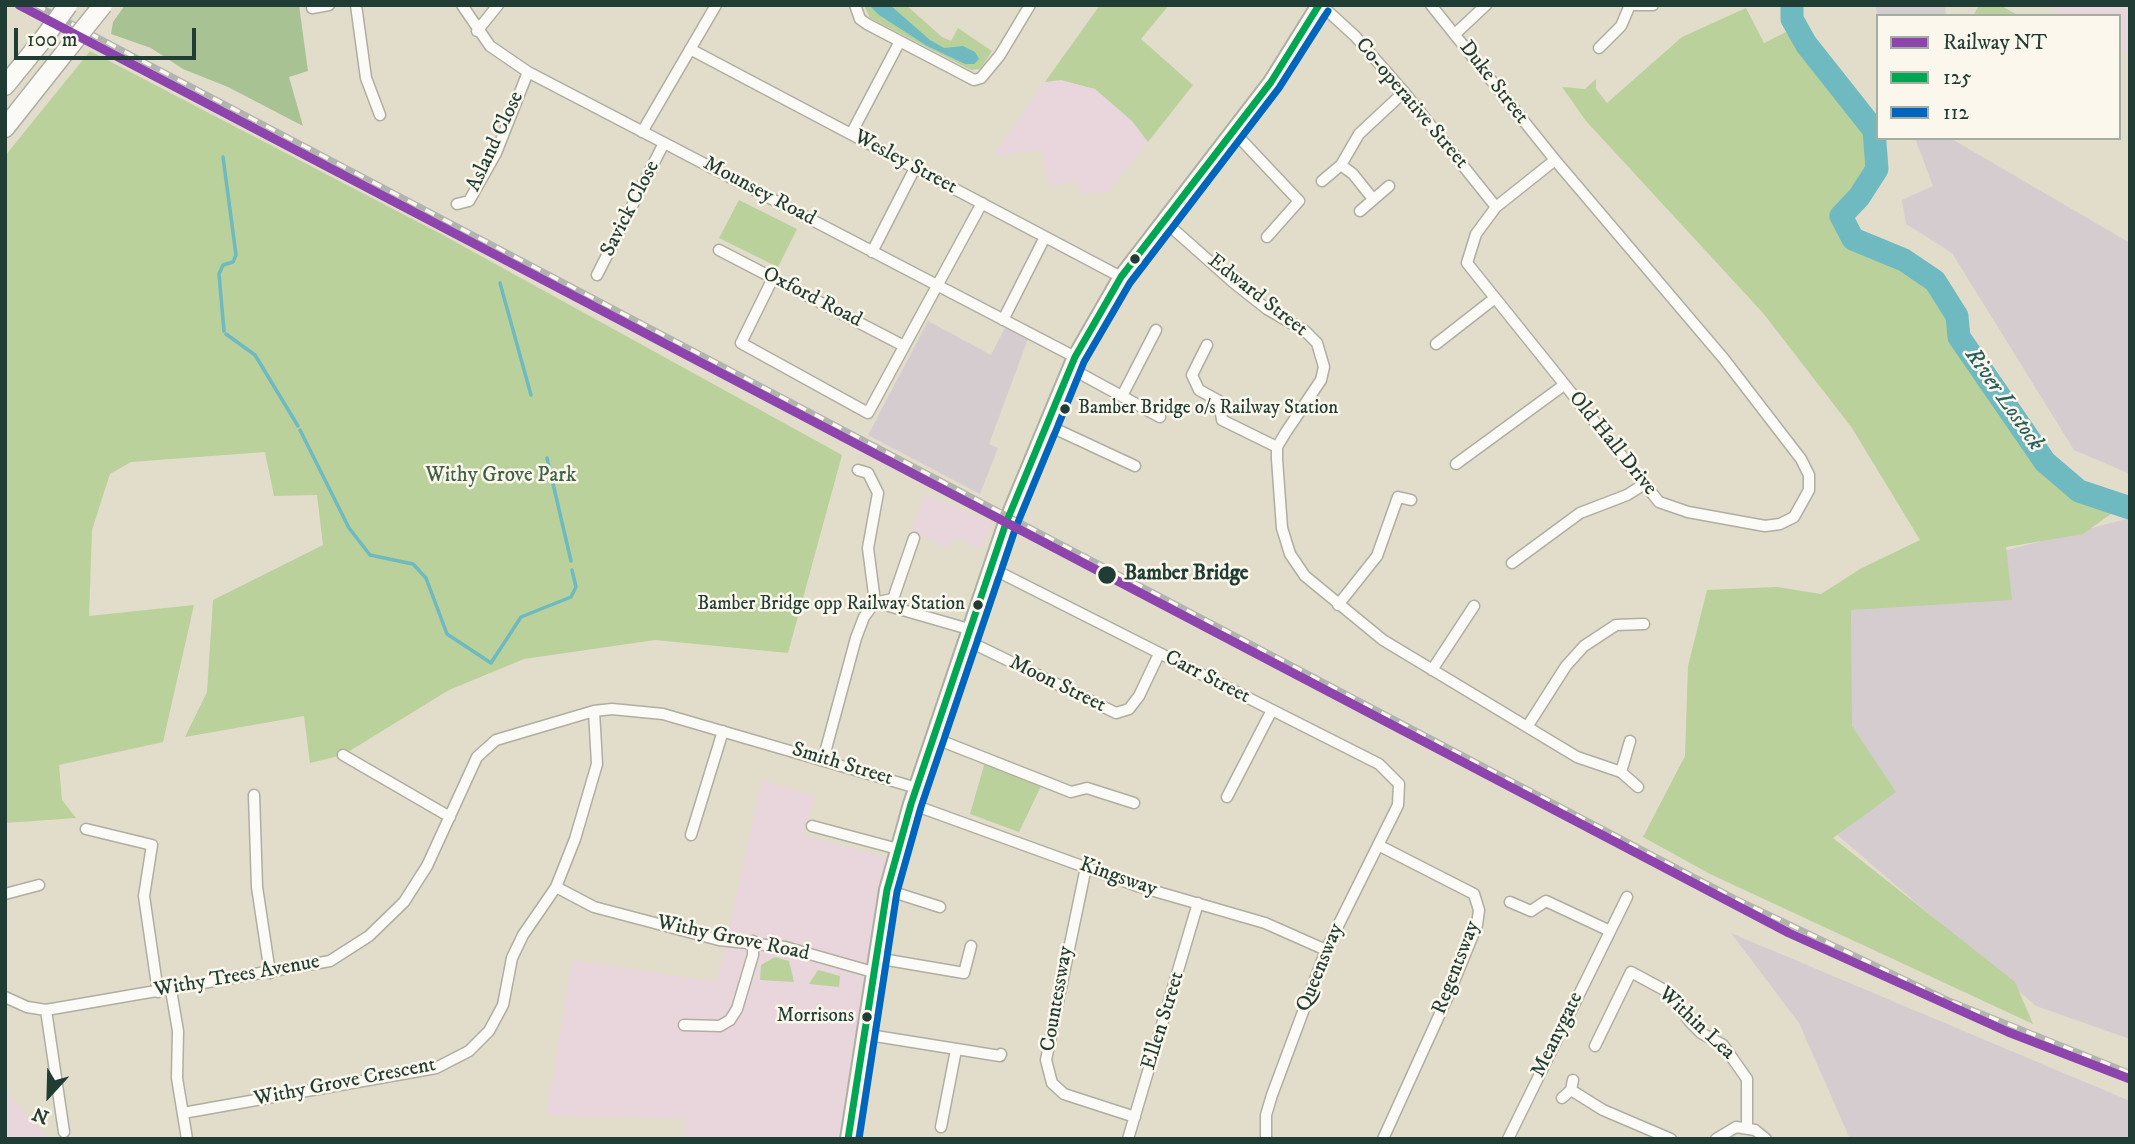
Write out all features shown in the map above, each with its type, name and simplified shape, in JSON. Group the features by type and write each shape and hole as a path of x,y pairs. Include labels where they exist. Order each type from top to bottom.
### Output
{"highway":[{"path":"5,86 68,5"},
{"path":"5,128 103,5"}],"main road":[{"path":"848,1139 874,965 887,890 898,849 991,568 1072,363 1121,277 1271,82 1320,5"}],"street":[{"path":"312,8 329,5"},
{"path":"356,5 366,78 380,115"},
{"name":"Mounsey Road","path":"462,5 477,31 490,46 528,72 1003,320 1122,396 1160,417"},
{"path":"477,31 498,5"},
{"path":"642,132 716,5"},
{"path":"855,5 860,19 899,43 967,78 981,78 1012,38 1030,5"},
{"name":"Co-operative Street","path":"1320,5 1355,36 1404,92 1496,207"},
{"name":"Duke Street","path":"1431,5 1555,160"},
{"path":"1455,34 1486,5"},
{"path":"1599,48 1621,26 1631,5 1653,5"},
{"path":"851,134 899,43"},
{"name":"Wesley Street","path":"690,49 1121,277"},
{"name":"Asland Close","path":"457,204 469,201 496,153 528,72"},
{"path":"1322,181 1341,165 1359,134 1404,92"},
{"path":"1233,131 1299,201 1266,237"},
{"name":"Savick Close","path":"597,275 664,143"},
{"name":"Old Hall Drive","path":"1555,160 1724,359 1801,459 1809,475 1804,503 1794,517 1780,524 1765,526 1672,508 1659,502 1467,263 1476,234 1496,207 1555,160"},
{"path":"1341,165 1353,174 1373,199"},
{"path":"872,252 915,168"},
{"path":"1360,211 1389,186"},
{"path":"773,278 741,343 869,413 982,203"},
{"name":"Edward Street","path":"1163,219 1234,283 1268,309 1305,331 1317,343 1324,367 1321,380 1278,447"},
{"path":"1003,320 1045,237"},
{"name":"Oxford Road","path":"719,250 904,346"},
{"path":"1436,344 1495,298"},
{"path":"1122,396 1156,330"},
{"path":"1207,345 1192,376 1199,390 1219,401 1222,420 1278,447 1278,500 1290,554 1305,576 1383,640 1577,757 1621,772 1638,787"},
{"path":"1456,464 1564,385"},
{"path":"1047,425 1135,466"},
{"path":"823,760 856,638 864,617 874,603 868,548 878,493 868,473 858,470"},
{"path":"1511,564 1580,513 1627,495 1643,485"},
{"path":"1338,605 1377,556 1398,497 1411,500"},
{"path":"874,603 893,599 914,538"},
{"name":"Carr Street","path":"991,568 1385,769 1399,784 1398,805"},
{"path":"874,603 970,636"},
{"path":"1432,670 1474,606"},
{"path":"1527,727 1566,666 1584,646 1616,625 1644,624"},
{"name":"Moon Street","path":"970,636 1116,713 1129,709 1139,696 1159,654"},
{"name":"Withy Trees Avenue","path":"5,997 27,1007 46,1010 330,961 349,951 390,919 427,866 477,757 496,740 594,711 641,710 767,743"},
{"path":"1227,797 1272,710"},
{"name":"Withy Grove Crescent","path":"183,1113 436,1068 468,1051 489,1031 503,1005 512,958 523,935 556,887 575,839 597,764 594,711"},
{"path":"691,835 723,731"},
{"path":"934,738 1071,792 1087,788 1134,803"},
{"path":"1621,772 1630,741"},
{"name":"Smith Street","path":"767,743 917,788"},
{"path":"343,755 450,817"},
{"path":"254,795 257,887 270,973"},
{"name":"Kingsway","path":"911,804 1086,867 1265,923 1326,950"},
{"name":"Queensway","path":"1266,1139 1266,1115 1272,1094 1326,950 1398,805"},
{"path":"812,826 898,849"},
{"path":"86,829 152,845 144,896 158,992"},
{"name":"Regentsway","path":"1378,845 1474,894 1479,910 1477,925 1448,996 1383,1139"},
{"name":"Countessway","path":"1086,867 1046,1060 1052,1083 1064,1094 1135,1117"},
{"path":"5,894 39,885"},
{"name":"Withy Grove Road","path":"556,887 594,907 719,940 753,941 874,965 964,974 971,946"},
{"path":"887,890 940,907"},
{"name":"Meanygate","path":"1508,1139 1627,898"},
{"path":"1510,902 1531,911 1546,901 1610,931"},
{"name":"Ellen Street","path":"1128,1139 1198,903"},
{"path":"684,1025 720,1026 732,1017 753,955 753,941"},
{"name":"Within Lea","path":"1595,1046 1631,972 1668,992 1690,1022 1723,1045 1747,1079 1747,1127"},
{"path":"171,990 178,1031 177,1078 187,1139"},
{"path":"46,1010 64,1132"},
{"path":"863,1034 956,1050 1001,1054"},
{"path":"942,1127 956,1050"},
{"path":"1562,1098 1572,1085 1603,1110 1671,1139"},
{"path":"1716,1139 1736,1127 1747,1127 1766,1139"}],"shaded area":[{"path":"1100,5 1169,5 1141,39 1193,85 1108,192 1081,194 1079,182 1048,186 1041,150 993,156"},
{"path":"1875,5 1945,5 1946,14 1877,14"},
{"path":"2045,5 2130,5 2130,54 2121,49 2121,14 2060,14"},
{"path":"1916,140 1953,140 2130,243 2130,474 2074,450 1952,253 1906,224 1902,200 1933,186"},
{"path":"928,321 991,355 1005,328 1028,339 989,444 998,448 980,494 868,435"},
{"path":"924,494 992,523 981,549 957,539 952,540 948,549 912,531"},
{"path":"2130,518 2130,1039 2036,1006 1834,832 1848,723 1848,605 2000,552"},
{"path":"762,780 815,796 803,835 888,858 865,969 844,1139 684,1139 685,1119 547,1115 572,960 717,982"},
{"path":"1731,933 2130,1101 2130,1139 1850,1139 1799,1023"},
{"path":"5,1091 41,1130 50,1139 5,1139"}],"green space":[{"path":"125,5 299,5 308,71 289,77 303,126 228,87 183,69 151,48 111,34 113,22"},
{"path":"864,5 906,5 942,37 951,41 958,28 992,51 980,69 971,70 870,18"},
{"path":"1100,5 1169,5 1141,39 1193,85 1148,142 1132,121 1095,89 1061,80 1045,82"},
{"path":"1979,5 2000,5 2016,14 1974,14"},
{"path":"1746,8 1764,43 1796,27 1806,44 1874,130 1877,169 1841,216 1853,239 1904,260 1935,281 1957,316 1959,337 2045,462 2079,491 2115,511 2083,534 2006,547 2012,600 1851,610 1852,726 1896,792 1833,838 2015,982 2033,1024 1710,874 1643,837 1685,756 1688,666 1707,590 1777,587 1821,594 1860,569 1920,540 1852,428 1763,313 1586,121 1562,87 1585,89 1596,79 1596,89 1607,103 1682,37"},
{"name":"Withy Grove Park","path":"90,51 441,234 842,455 788,653 655,640 524,659 449,690 343,755 310,763 304,716 185,737 207,692 213,600 323,545 317,495 274,496 265,452 131,462 110,474 92,530 89,616 194,605 163,742 59,765 62,800 76,818 5,823 5,156"},
{"path":"739,200 797,229 778,267 719,238"},
{"path":"985,762 1042,784 1019,832 970,814"},
{"path":"775,957 789,961 794,982 760,980 761,965"},
{"path":"818,970 840,976 839,987 809,984"}],"water":[{"path":"869,5 890,5 930,40 944,48 963,46 975,52 979,59 974,64 965,64 927,46 879,15"}],"waterway":[{"name":"River Lostock","path":"1792,5 1792,19 1806,44 1874,130 1877,169 1859,197 1841,216 1853,239 1904,260 1935,281 1957,316 1959,337 2045,462 2079,491 2130,508"},
{"path":"223,157 236,255 233,262 223,265 219,274 224,331"},
{"path":"500,283 531,395"},
{"path":"226,334 255,355 298,426"},
{"path":"300,430 349,528 370,555 413,564 426,578 447,634 491,663 521,617 571,597 576,587 572,570"},
{"path":"547,458 571,561"}],"railway":[{"path":"36,5 1734,898 1948,1000 2130,1073"}],"rail line":[{"name":"NT","path":"19,5 1789,933 2008,1032 2130,1079"}],"transit line":[{"name":"125","path":"848,1139 887,890 911,804 1006,523 1057,400 1075,357 1121,277 1271,82 1319,5"},
{"name":"112","path":"859,1139 897,892 921,807 1016,527 1084,362 1130,283 1279,88 1328,11"}],"place":[{"name":"Bamber Bridge o/s Railway Station","path":"1065,409"},
{"name":"Bamber Bridge","path":"1107,575"},
{"name":"Bamber Bridge opp Railway Station","path":"978,605"},
{"name":"Morrisons","path":"867,1017"}]}
